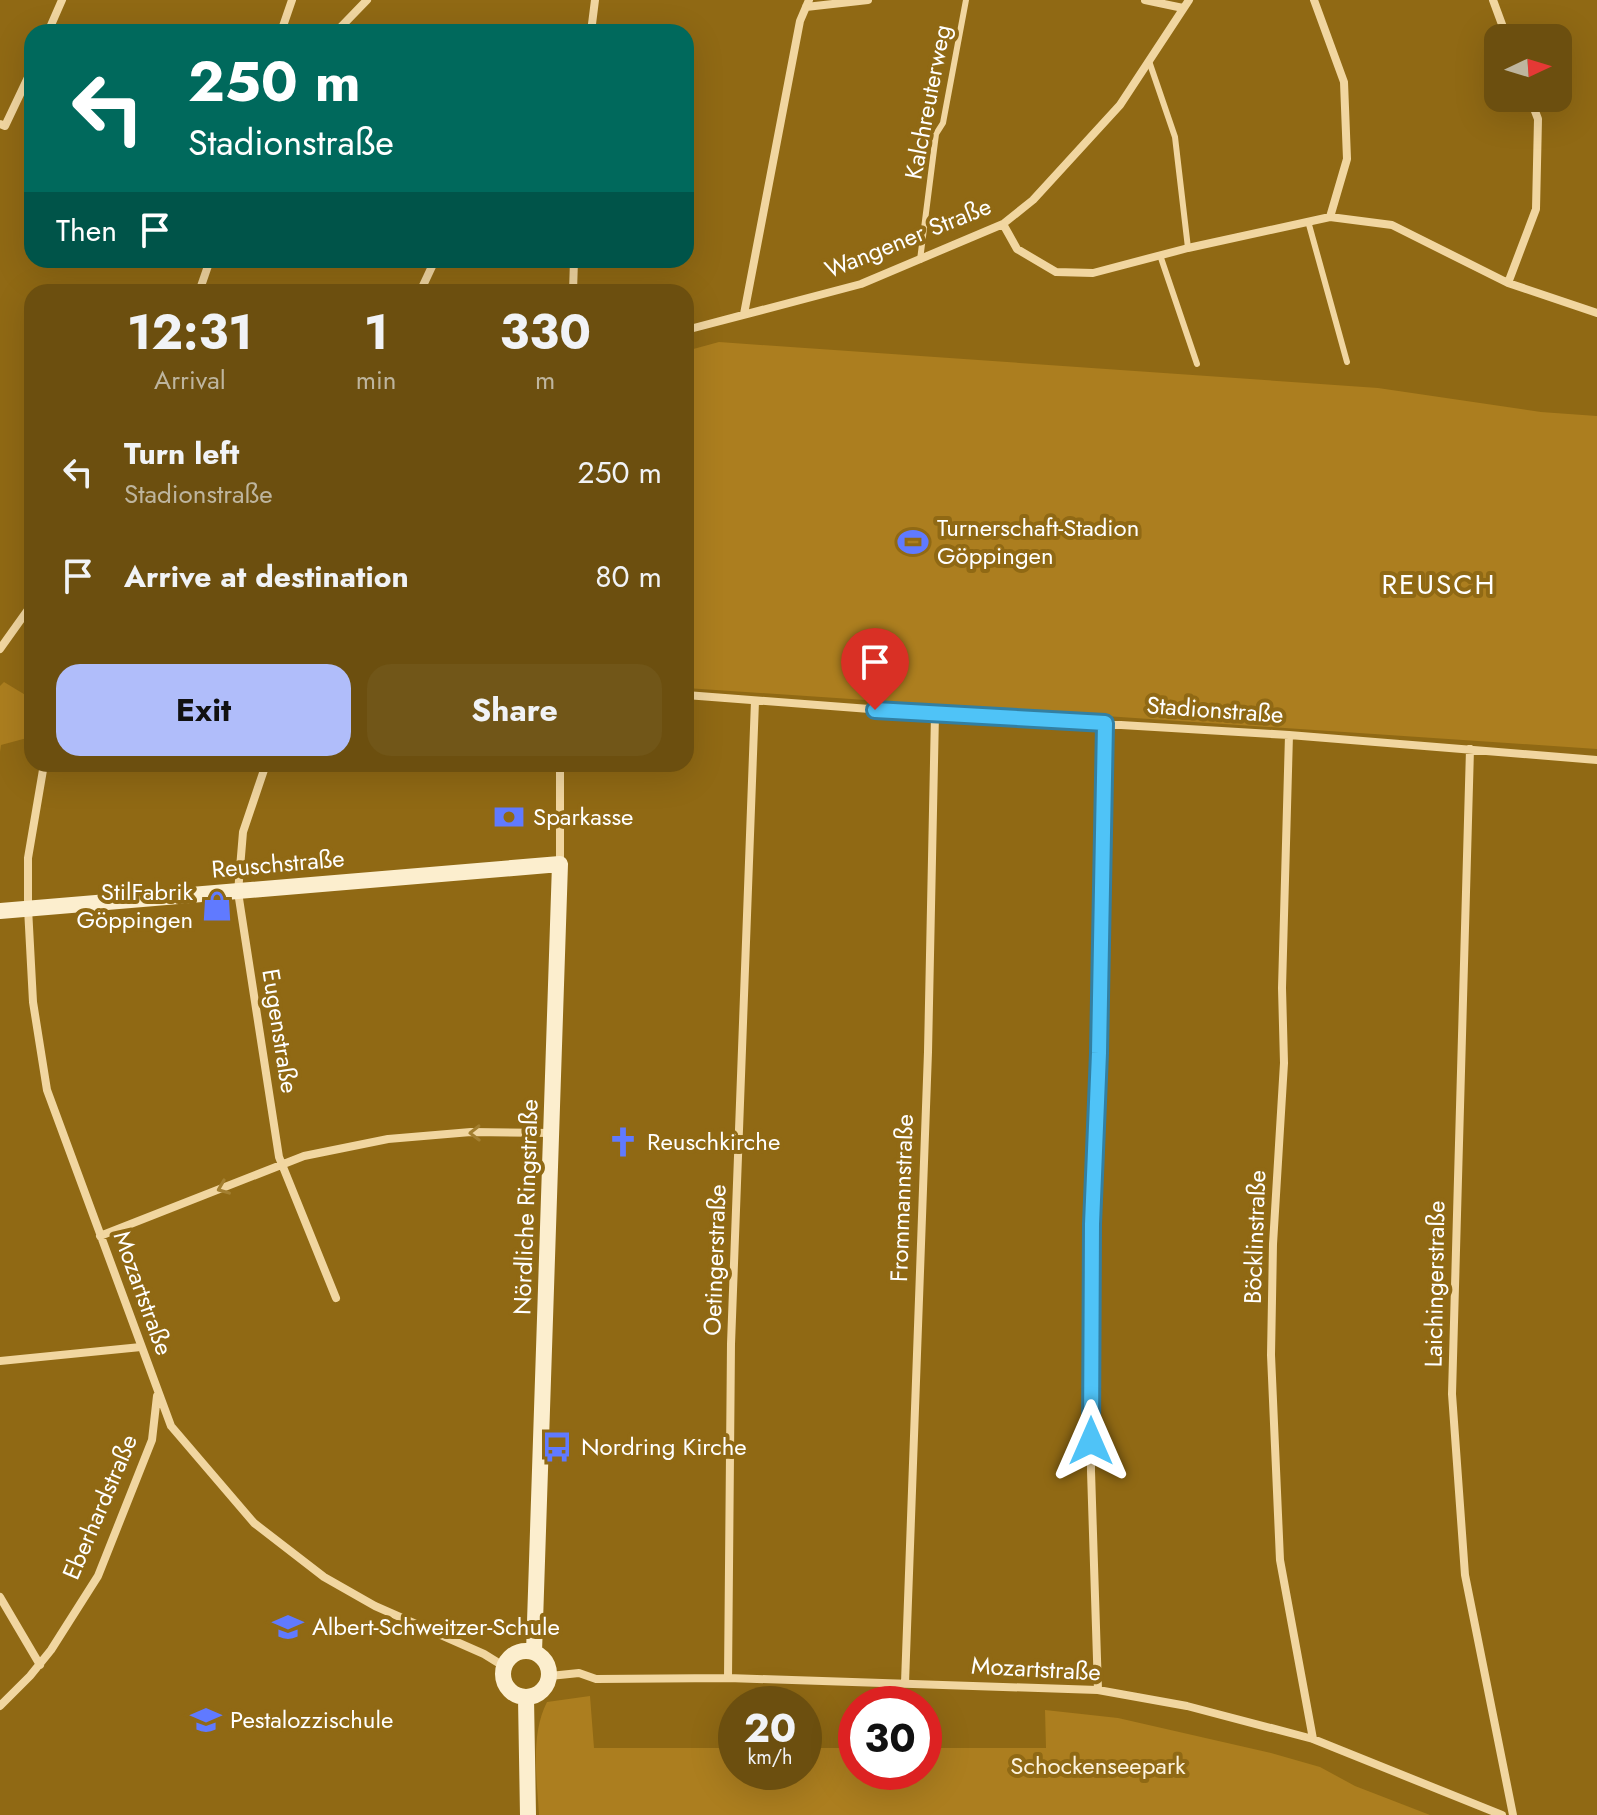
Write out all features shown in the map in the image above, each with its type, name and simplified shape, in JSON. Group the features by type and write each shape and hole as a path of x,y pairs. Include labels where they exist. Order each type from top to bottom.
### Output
{"street":[{"path":"52,24 62,0"},
{"path":"284,24 292,0"},
{"path":"344,24 367,0"},
{"path":"592,24 595,0"},
{"path":"744,314 800,21 807,4 868,0"},
{"path":"1145,0 1183,8"},
{"name":"Wangener Straße","path":"694,328 861,284 1003,224 1033,200 1110,115 1189,0"},
{"path":"1314,0 1344,82 1347,159 1330,217"},
{"path":"1493,0 1502,24"},
{"path":"0,124 5,126 24,86"},
{"path":"1508,283 1536,209 1538,119 1535,112"},
{"path":"1003,224 1017,249 1056,272 1093,273 1188,248 1330,217 1392,225 1508,283 1597,313"},
{"path":"0,649 24,615"},
{"name":"Stadionstraße","path":"694,696 1289,735 1597,760"},
{"name":"Oetingerstraße","path":"728,1678 731,1344 755,701"},
{"name":"Frommannstraße","path":"905,1683 928,1052 935,714"},
{"path":"1098,1690 1091,1471 1091,1349 1105,723"},
{"name":"Böcklinstraße","path":"1289,735 1282,988 1284,1063 1273,1244 1271,1355 1280,1560 1313,1739"},
{"name":"Laichingerstraße","path":"1470,749 1452,1394 1465,1575 1513,1815"},
{"name":"Mozartstraße","path":"43,772 28,858 28,908 33,1002 47,1090 171,1426 254,1523 324,1577 375,1606 484,1654 505,1667"},
{"name":"Eugenstraße","path":"263,772 243,832 238,892 282,1164 336,1298"},
{"name":"Nördliche Ringstraße","path":"534,1652 553,1133 560,772"},
{"name":"Reuschstraße","path":"0,911 560,864"},
{"path":"100,1236 304,1156 388,1139 471,1132 553,1133"},
{"path":"0,1361 141,1347"},
{"name":"Eberhardstraße","path":"0,1706 40,1665 98,1576 152,1440 157,1391"},
{"path":"0,1597 40,1665"},
{"path":"534,1652 546,1662 550,1676 539,1694 526,1698 507,1688 505,1667 513,1655 534,1652"},
{"name":"Mozartstraße","path":"550,1676 579,1673 596,1679 728,1678 1098,1690 1187,1706 1313,1739 1502,1815"},
{"path":"526,1698 528,1815"}],"lane":[{"name":"Kalchreuterweg","path":"920,260 936,134 943,123 966,0"},
{"path":"1149,61 1175,137 1188,248"},
{"path":"1308,221 1347,362"},
{"path":"1160,255 1197,364"}],"green space":[{"path":"719,342 1378,388 1541,412 1597,416 1597,749 694,689 694,349"},
{"path":"4,682 24,694 24,739 1,745 0,752 0,686"},
{"name":"Schockenseepark","path":"590,1696 594,1748 718,1748 718,1790 822,1790 822,1748 838,1748 838,1790 942,1790 942,1748 1046,1748 1045,1710 1118,1718 1271,1753 1320,1767 1355,1786 1430,1815 539,1815 536,1743 547,1702"}],"place":[{"name":"Turnerschaft-Stadion Göppingen","path":"913,542"},
{"name":"Sparkasse","path":"509,817"},
{"name":"StilFabrik Göppingen","path":"217,906"},
{"name":"Reuschkirche","path":"623,1142"},
{"name":"Nordring Kirche","path":"557,1447"},
{"name":"Albert-Schweitzer-Schule","path":"288,1627"},
{"name":"Pestalozzischule","path":"206,1720"}],"district":[{"name":"REUSCH","path":"1439,584"}],"route":[{"path":"875,710 1105,723 1099,1053 1092,1224 1091,1441"}]}
